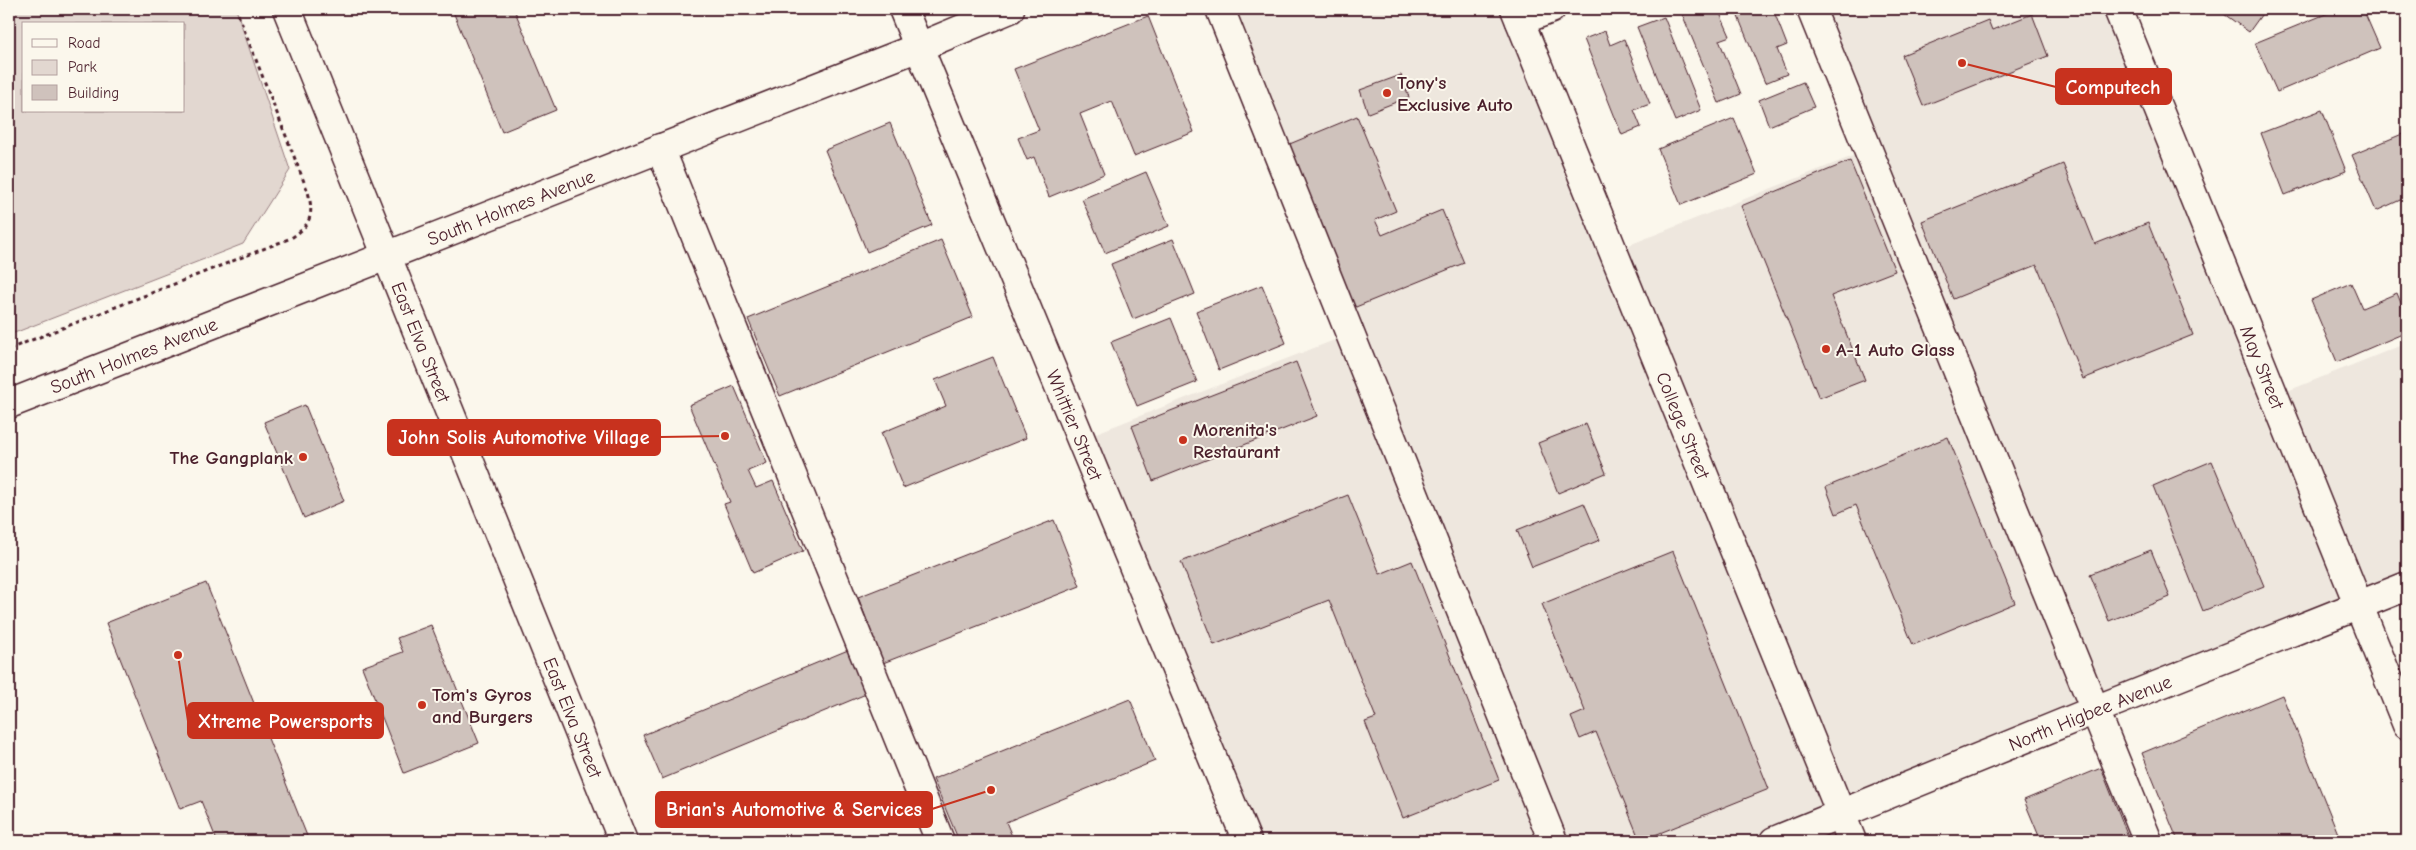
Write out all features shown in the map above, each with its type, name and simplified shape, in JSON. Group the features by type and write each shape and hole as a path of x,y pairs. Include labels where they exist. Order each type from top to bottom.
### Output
{"street":[{"name":"East Elva Street","path":"287,9 623,841"},
{"name":"Whittier Street","path":"903,9 1247,841"},
{"name":"South Holmes Avenue","path":"9,404 919,47 1010,9"},
{"path":"1220,9 1553,841"},
{"path":"1518,15 1551,9"},
{"path":"1812,9 2148,841"},
{"name":"May Street","path":"2118,9 2407,725"},
{"name":"College Street","path":"1518,15 1852,841"},
{"path":"660,148 940,841"},
{"name":"North Higbee Avenue","path":"1774,841 2095,710 2407,586"}],"path":[{"path":"9,349 291,238 302,231 309,220 312,207 308,192 236,9"}],"shaded area":[{"path":"1220,9 1515,9 1614,251 1868,150 1811,9 2118,9 2275,396 2407,343 2407,586 1775,841 1247,841 1081,439 1350,334"}],"green space":[{"path":"9,9 236,9 290,170 243,244 9,335"}],"building":[{"path":"452,9 514,9 556,110 502,132"},
{"path":"1680,9 1718,9 1730,36 1719,40 1741,94 1719,103"},
{"path":"1735,9 1773,9 1787,45 1777,49 1787,74 1765,83"},
{"path":"2217,9 2261,9 2264,11 2249,32"},
{"path":"2338,9 2363,9 2380,48 2277,92 2255,43"},
{"path":"2032,14 2048,56 1923,106 1902,55 1988,20 1992,30"},
{"path":"1148,16 1194,132 1134,156 1112,101 1080,114 1104,174 1049,197 1034,157 1027,160 1018,138 1039,130 1014,69"},
{"path":"1664,17 1701,110 1675,121 1637,27"},
{"path":"1605,31 1610,45 1624,39 1650,104 1634,110 1641,127 1622,135 1584,39"},
{"path":"1401,75 1409,97 1368,113 1360,90"},
{"path":"1803,82 1814,107 1769,126 1759,100"},
{"path":"2322,110 2346,171 2285,195 2261,133"},
{"path":"1357,116 1396,211 1375,220 1382,235 1442,210 1464,263 1346,311 1280,148"},
{"path":"1734,118 1757,174 1681,205 1658,149"},
{"path":"890,123 932,225 867,252 825,150"},
{"path":"2407,132 2407,197 2376,211 2352,155"},
{"path":"1850,161 1895,271 1831,296 1865,380 1819,398 1741,206"},
{"path":"2063,164 2095,244 2148,223 2193,335 2083,379 2037,265 1953,299 1922,221"},
{"path":"1146,172 1169,226 1105,253 1082,199"},
{"path":"1173,239 1195,294 1133,319 1111,264"},
{"path":"941,240 973,317 780,396 748,319"},
{"path":"2351,283 2362,308 2397,293 2407,318 2407,332 2337,362 2311,300"},
{"path":"1262,285 1286,343 1219,370 1196,311"},
{"path":"1171,318 1197,382 1137,406 1111,342"},
{"path":"993,357 1026,438 903,488 881,433 946,406 935,380"},
{"path":"1296,362 1317,416 1153,481 1132,426"},
{"path":"734,386 767,463 748,471 756,488 773,481 803,551 753,573 724,504 730,502 689,405"},
{"path":"305,405 344,501 304,518 264,422"},
{"path":"1586,424 1606,473 1558,493 1538,443"},
{"path":"1948,437 2015,603 1913,645 1856,505 1836,514 1826,487"},
{"path":"2212,461 2264,586 2203,611 2153,486"},
{"path":"1348,495 1380,574 1412,561 1499,780 1403,818 1365,722 1376,718 1329,600 1214,645 1181,562"},
{"path":"1584,503 1600,540 1532,567 1517,530"},
{"path":"1054,520 1080,586 883,663 858,597"},
{"path":"2151,550 2170,597 2109,621 2090,574"},
{"path":"1673,551 1769,789 1640,841 1596,732 1580,739 1571,717 1585,711 1542,604"},
{"path":"206,583 309,841 217,841 201,801 180,809 106,623"},
{"path":"431,625 479,743 404,773 362,667 403,652 397,638"},
{"path":"848,650 866,694 662,779 643,735"},
{"path":"2282,695 2341,841 2178,841 2142,753"},
{"path":"1130,699 1155,761 1006,822 1014,841 959,841 933,779"},
{"path":"2101,768 2130,841 2041,841 2024,800"}],"place":[{"name":"Computech","path":"1962,63"},
{"name":"Tony's Exclusive Auto","path":"1387,93"},
{"name":"A-1 Auto Glass","path":"1826,349"},
{"name":"John Solis Automotive Village","path":"725,436"},
{"name":"Morenita's Restaurant","path":"1183,440"},
{"name":"The Gangplank","path":"303,457"},
{"name":"Xtreme Powersports","path":"178,655"},
{"name":"Tom's Gyros and Burgers","path":"422,705"},
{"name":"Brian's Automotive & Services","path":"991,790"}]}
